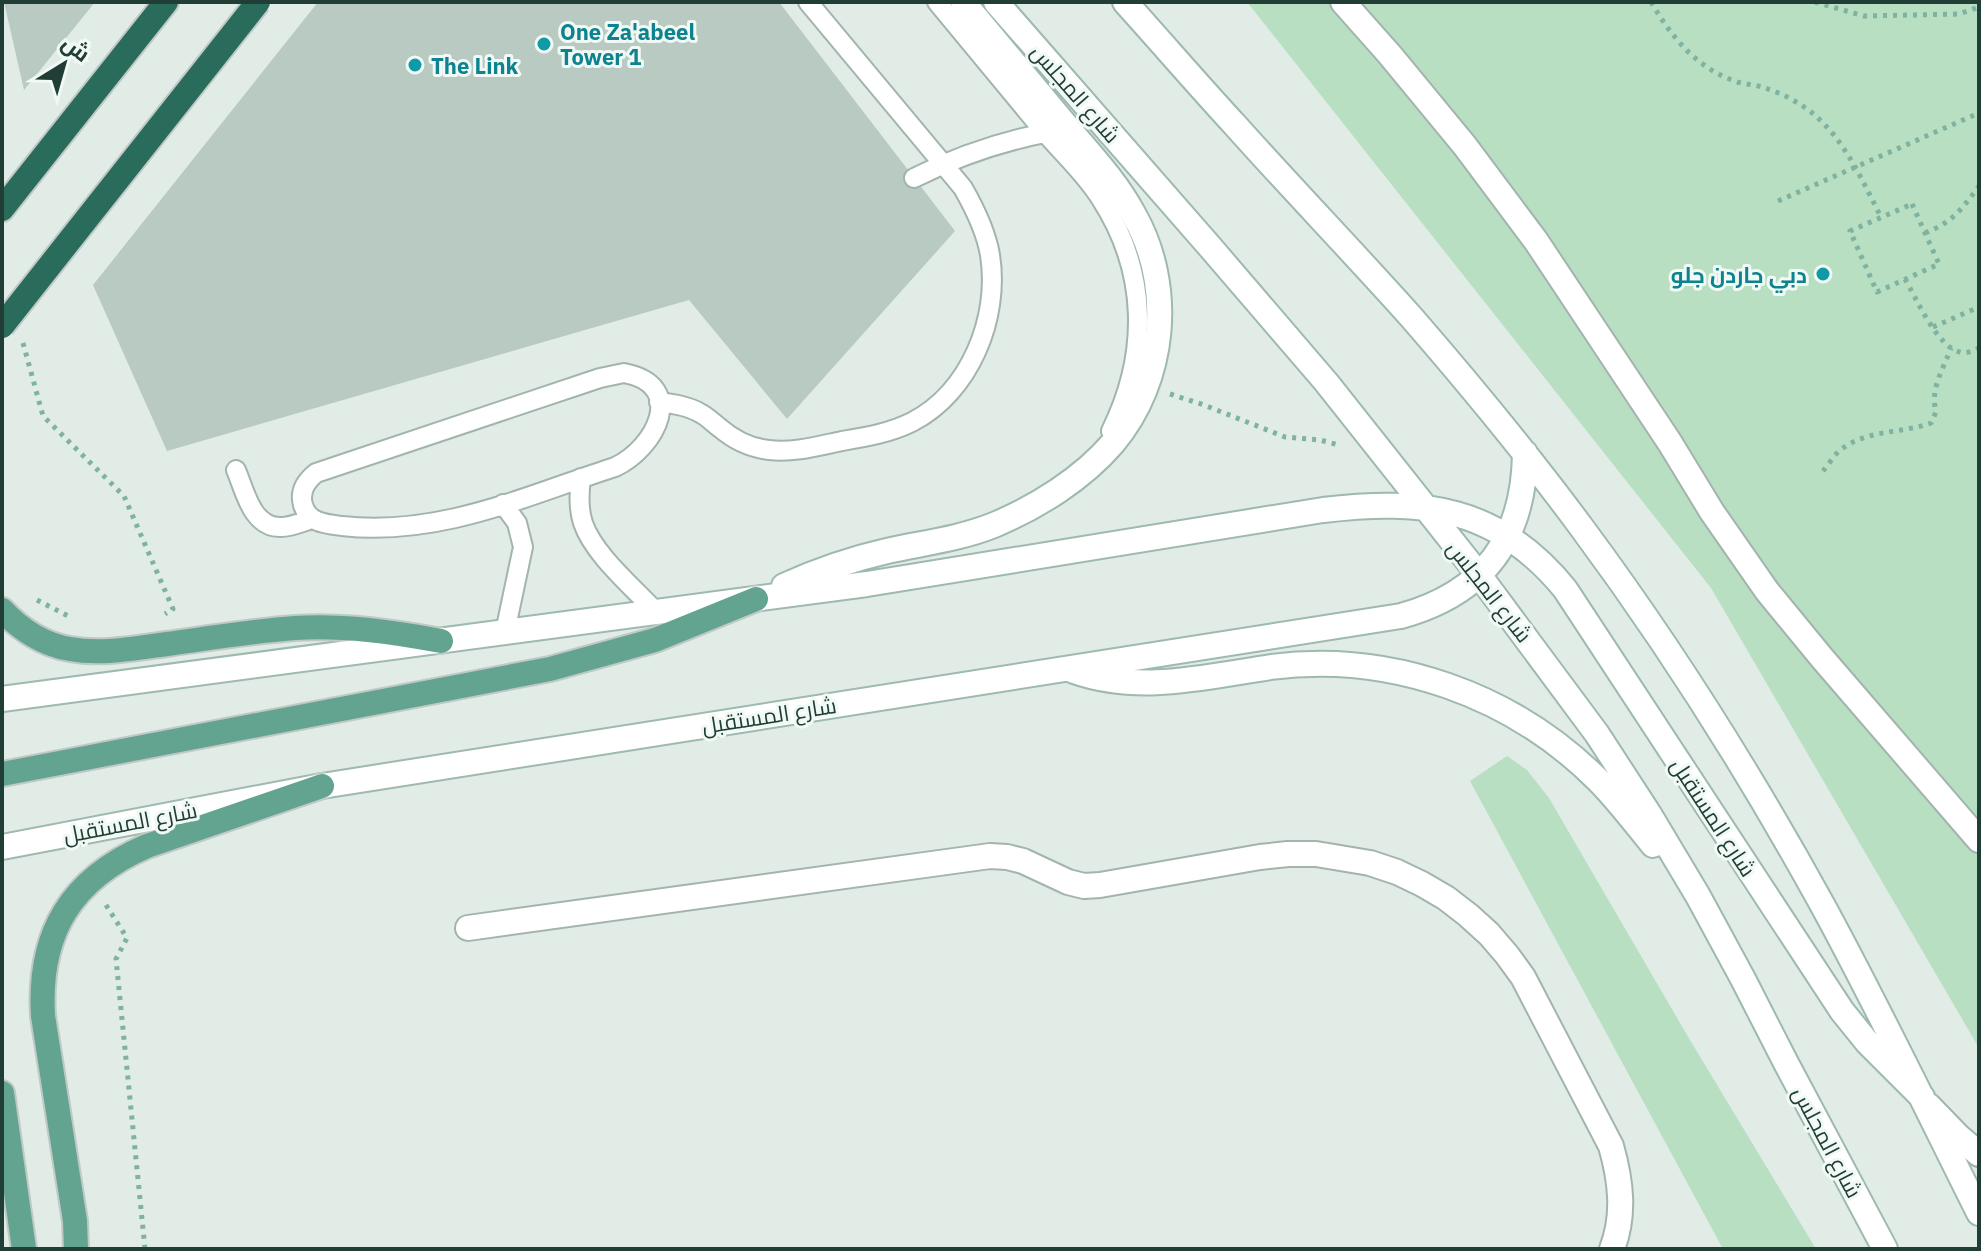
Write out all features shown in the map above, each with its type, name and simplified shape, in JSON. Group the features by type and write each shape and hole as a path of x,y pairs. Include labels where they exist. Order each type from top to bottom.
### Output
{"highway":[{"path":"2,209 166,2"},
{"path":"2,326 258,2"}],"main road":[{"path":"2,774 496,681 655,640 820,571 994,525 1044,499 1078,475 1126,425 1146,386 1154,362 1160,313 1154,262 1122,194 963,2"},
{"name":"شارع المجلس","path":"996,2 1316,370 1479,575 1597,734 1698,896 1885,1249"},
{"path":"1125,2 1411,317 1525,453 1633,600 1734,752 1825,909 1979,1213"},
{"path":"1343,2 1465,146 1536,241 1767,591 1979,840"},
{"name":"شارع المستقبل","path":"2,847 322,786 1401,616 1442,602 1462,590 1495,556 1519,509 1525,482 1525,453"},
{"name":"شارع المستقبل","path":"2,699 867,584 1346,507 1427,509 1455,513 1508,535 1549,569 1565,589 1842,1011 1867,1042 1922,1097"},
{"path":"2,610 19,626 42,640 67,649 93,652 299,628 394,632 441,641"},
{"path":"1068,668 1102,679 1137,684 1279,666 1350,665 1420,677 1454,688 1517,717 1572,757 1598,781 1698,896"},
{"path":"76,1249 75,1221 43,1016 44,968 58,923 86,884 125,855 322,786"},
{"path":"468,928 990,856 1023,861 1084,886 1288,854 1316,854 1370,863 1397,872 1446,898 1489,934 1523,977 1611,1146 1621,1195 1620,1220 1612,1249"},
{"path":"2,1093 24,1249"},
{"path":"1922,1097 1949,1128 1979,1154"}],"lane":[{"path":"659,402 699,412 744,444 785,451 891,431 914,421 952,391 977,348 990,303 992,278 990,254 975,209 963,188 808,2"},
{"path":"937,2 1100,196 1113,217 1129,259 1138,314 1137,348 1131,382 1123,407 1103,443 1078,475"},
{"path":"914,178 993,145 1045,133"},
{"path":"612,374 636,375 655,391 660,415 657,427 634,456 615,467 581,478 458,519 394,529 320,523 306,512 302,495 308,479 316,473 612,374"},
{"path":"236,470 252,508 263,522 280,528 312,519"},
{"path":"581,478 580,507 589,535 608,561 656,612"},
{"path":"503,504 517,523 523,547 505,632"}],"path":[{"path":"1651,2 1687,52 1705,66 1734,81 1764,87 1792,99 1817,117 1838,139 1881,217"},
{"path":"1815,2 1864,16 1959,14 1979,7"},
{"path":"1778,201 1979,113"},
{"path":"1925,233 1956,216 1979,186"},
{"path":"1912,204 1925,233 1939,264 1877,292 1850,231 1912,204"},
{"path":"1905,279 1944,342 1958,352 1979,348"},
{"path":"1933,327 1979,307"},
{"path":"23,340 43,416 124,496 173,609 163,615"},
{"path":"1823,471 1837,453 1852,442 1868,435 1931,423 1936,412 1933,400 1935,387 1951,348"},
{"path":"1146,386 1285,437 1333,442 1344,448"},
{"path":"37,600 76,620"},
{"path":"104,901 127,938 116,959 145,1249"}],"green space":[{"path":"1247,2 1979,2 1979,1048 1711,588"},
{"path":"1507,756 1527,770 1549,798 1816,1249 1723,1249 1470,781"}],"building":[{"path":"4,2 95,2 24,90"},
{"path":"318,2 779,2 955,231 787,419 689,300 167,451 93,285"}],"place":[{"name":"One Za'abeel Tower 1","path":"544,44"},
{"name":"The Link","path":"415,65"},
{"name":"دبي جاردن جلو","path":"1823,274"}]}
